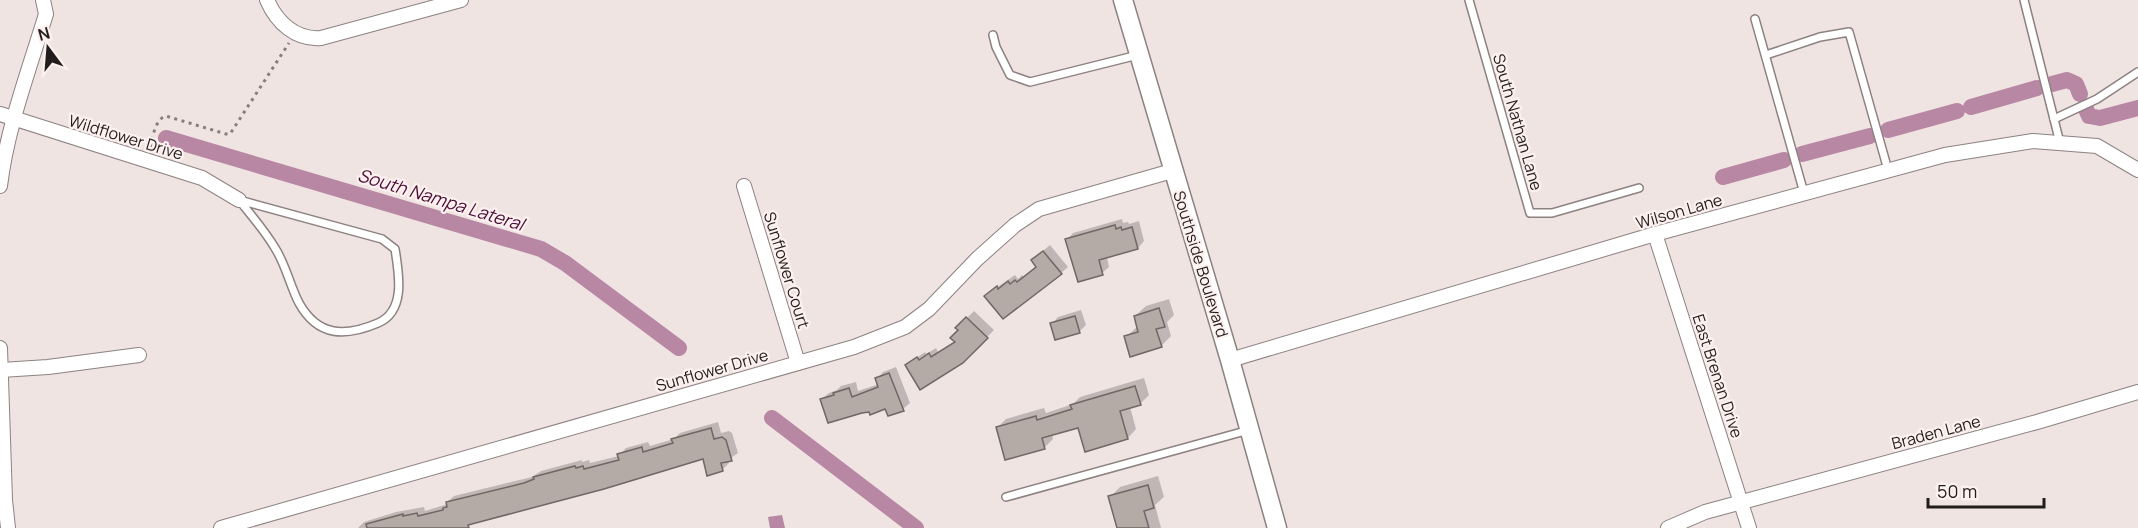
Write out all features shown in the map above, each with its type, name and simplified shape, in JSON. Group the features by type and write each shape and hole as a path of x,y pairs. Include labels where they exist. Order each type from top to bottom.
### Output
{"main road":[{"name":"Southside Boulevard","path":"1123,0 1230,360 1277,528"}],"street":[{"path":"0,186 2,168 15,119 46,14 43,0"},
{"path":"267,0 280,21 295,34 309,39 321,38 461,0"},
{"name":"Wildflower Drive","path":"0,114 202,178 239,200"},
{"name":"Wilson Lane","path":"1230,360 1655,234 1945,155 2033,141 2061,143 2097,146 2138,170"},
{"name":"Sunflower Drive","path":"221,528 854,347 905,327 929,309 984,252 1015,225 1039,209 1172,171"},
{"name":"Sunflower Court","path":"744,186 798,363"},
{"name":"East Brenan Drive","path":"1655,234 1749,528"},
{"path":"0,348 8,528"},
{"path":"1,370 48,367 139,355"},
{"name":"Braden Lane","path":"1668,528 1705,512 2037,422 2138,392"}],"lane":[{"name":"South Nathan Lane","path":"1469,0 1530,213 1552,213 1639,188"},
{"path":"2024,0 2061,143"},
{"path":"1755,19 1804,193"},
{"path":"1766,55 1820,37 1849,32 1888,170"},
{"path":"993,35 996,47 1010,75 1030,82 1138,55"},
{"path":"2054,119 2097,99 2138,72"},
{"path":"239,200 382,240 395,249 399,273 397,301 388,319 362,330 333,333 317,325 300,304 276,248 239,200"},
{"path":"1006,497 1249,430"}],"path":[{"path":"147,160 158,120 162,117 166,116 230,134 295,34"}],"shaded area":[{"path":"782,515 785,528 770,528 768,517"}],"building":[{"path":"1115,225 1116,229 1121,227 1122,230 1132,227 1138,249 1099,260 1103,275 1078,282 1065,239"},
{"path":"1043,251 1062,274 1003,319 984,296 1008,281 1010,284 1015,280 1017,282 1036,267 1031,260"},
{"path":"1159,308 1165,327 1156,329 1162,347 1130,357 1124,336 1138,332 1134,316"},
{"path":"1075,316 1080,333 1055,340 1050,323"},
{"path":"966,317 988,338 963,363 920,390 905,365 929,353 931,357 955,342 950,338 958,330 955,328"},
{"path":"889,373 904,411 888,416 885,409 870,415 869,412 862,413 828,423 820,399 849,388 852,397 878,387 875,378"},
{"path":"1135,386 1141,405 1120,411 1128,439 1085,452 1078,428 1042,438 1045,449 1005,460 996,427 1036,416 1037,420 1072,409 1070,405"},
{"path":"711,428 714,439 722,437 726,440 732,461 721,463 723,471 707,476 703,459 604,489 468,525 469,528 367,528 366,524 403,514 403,516 417,513 418,516 443,510 447,507 446,502 524,483 534,479 533,477 575,466 576,468 583,466 584,469 619,460 617,454 642,447 643,452 673,443 671,439"},
{"path":"1148,485 1154,508 1144,511 1149,528 1117,528 1108,496"}],"waterway":[{"path":"2052,84 2067,80 2076,84 2080,94"},
{"path":"1971,107 2037,88"},
{"path":"2086,109 2089,116 2100,118 2138,108"},
{"path":"1888,130 1957,111"},
{"path":"1802,154 1870,136"},
{"name":"South Nampa Lateral","path":"166,138 541,249 565,263 679,348"},
{"path":"1723,177 1784,160"},
{"name":"South Nampa Lateral","path":"772,418 916,528"}]}
